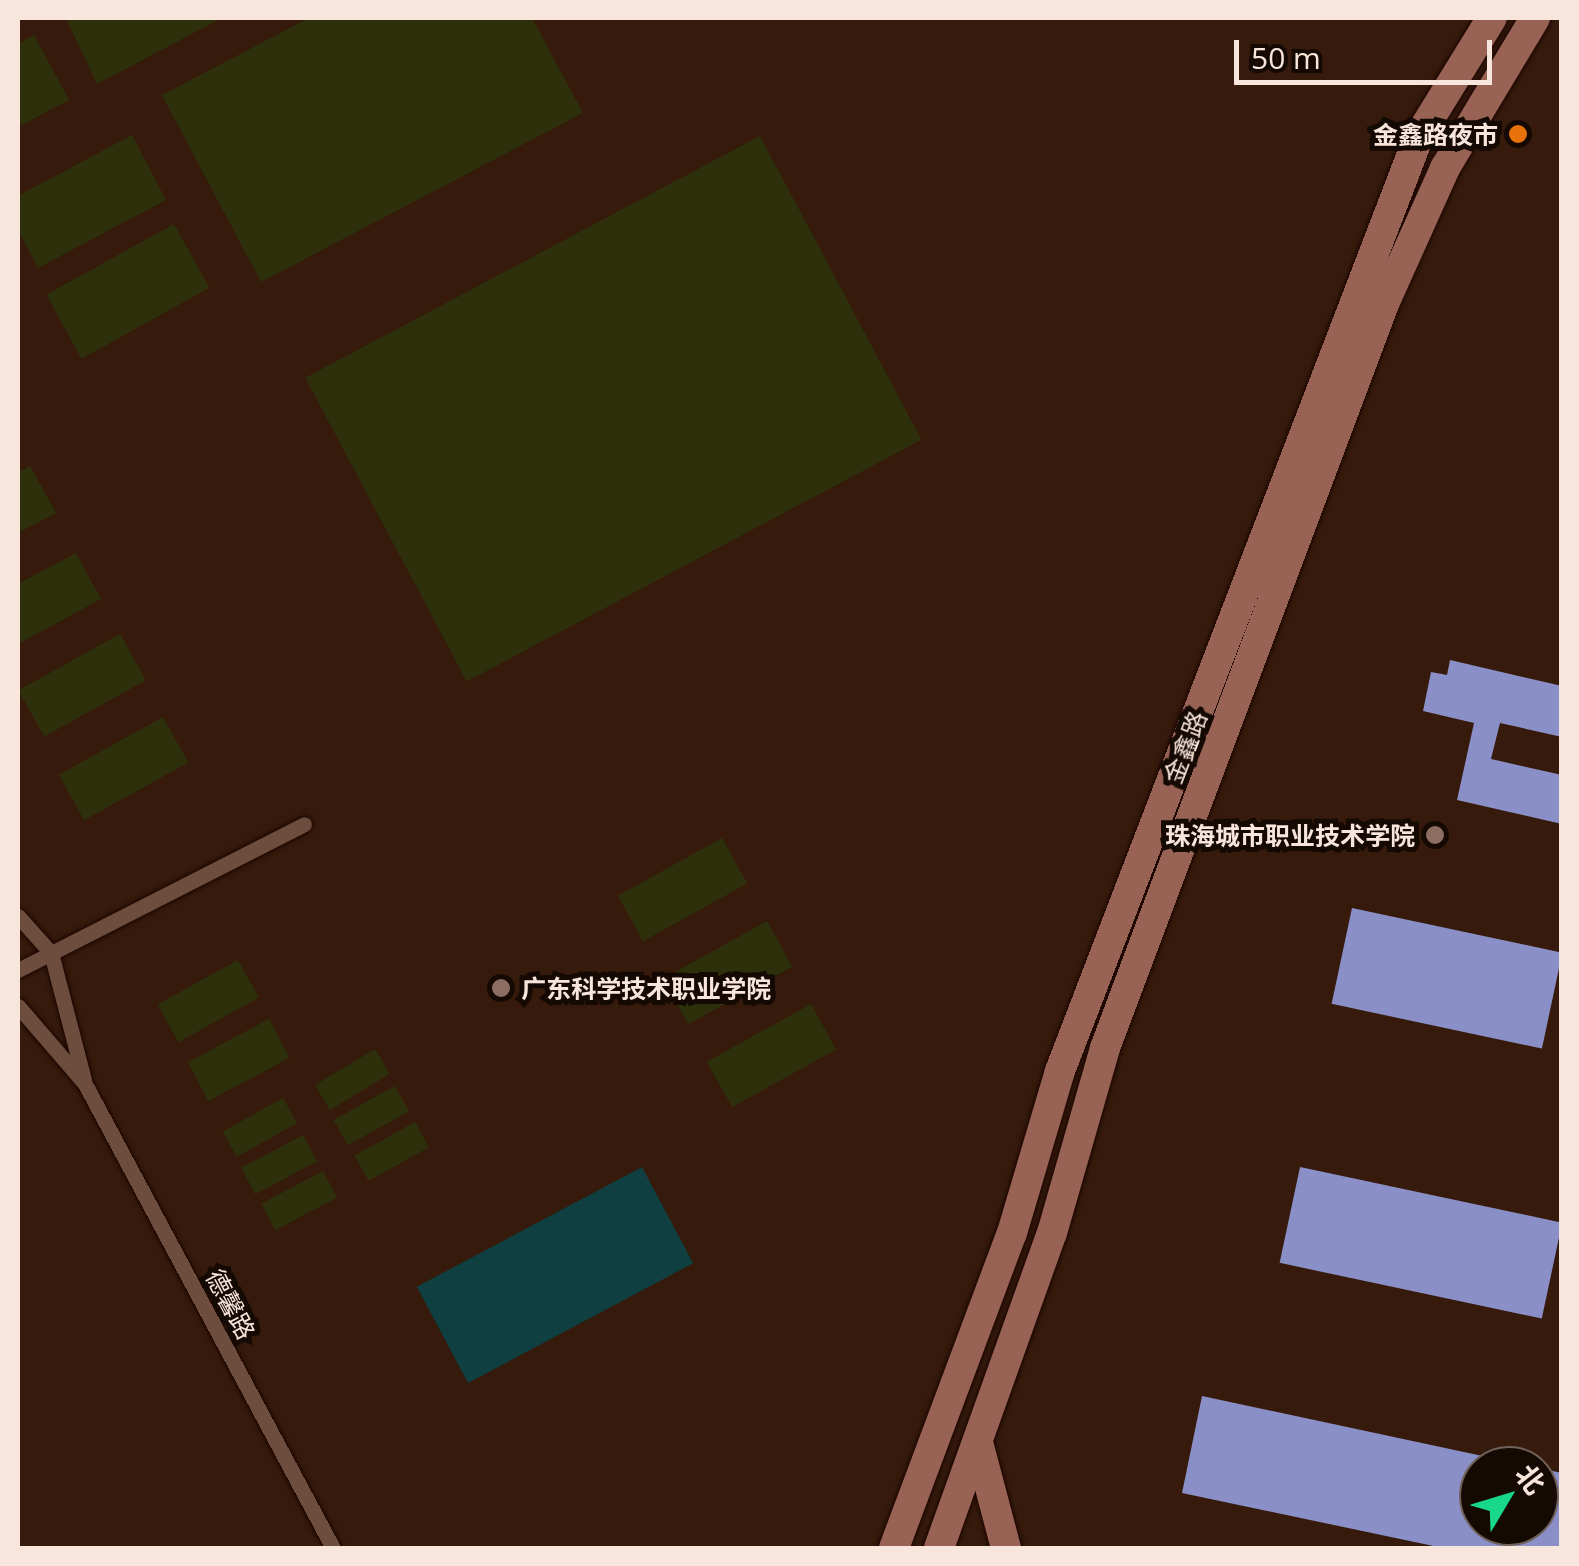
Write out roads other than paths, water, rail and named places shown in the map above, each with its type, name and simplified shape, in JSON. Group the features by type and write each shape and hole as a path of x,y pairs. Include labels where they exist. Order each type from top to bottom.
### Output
{"street":[{"name":"金鑫路","path":"894,1548 1012,1233 1060,1071 1419,136 1492,18"},
{"name":"金鑫路","path":"939,1548 979,1445 1105,1048 1384,304 1445,168 1535,18"},
{"path":"979,1445 1006,1548"}],"lane":[{"path":"18,970 304,824"},
{"name":"德馨路","path":"18,916 50,954 86,1084 333,1548"},
{"name":"德馨路","path":"18,1006 86,1084"}],"water":[{"path":"642,1167 693,1263 468,1383 417,1287"}],"place":[{"name":"金鑫路夜市","path":"1518,134"},
{"name":"珠海城市职业技术学院","path":"1435,835"},
{"name":"广东科学技术职业学院","path":"501,988"}]}
